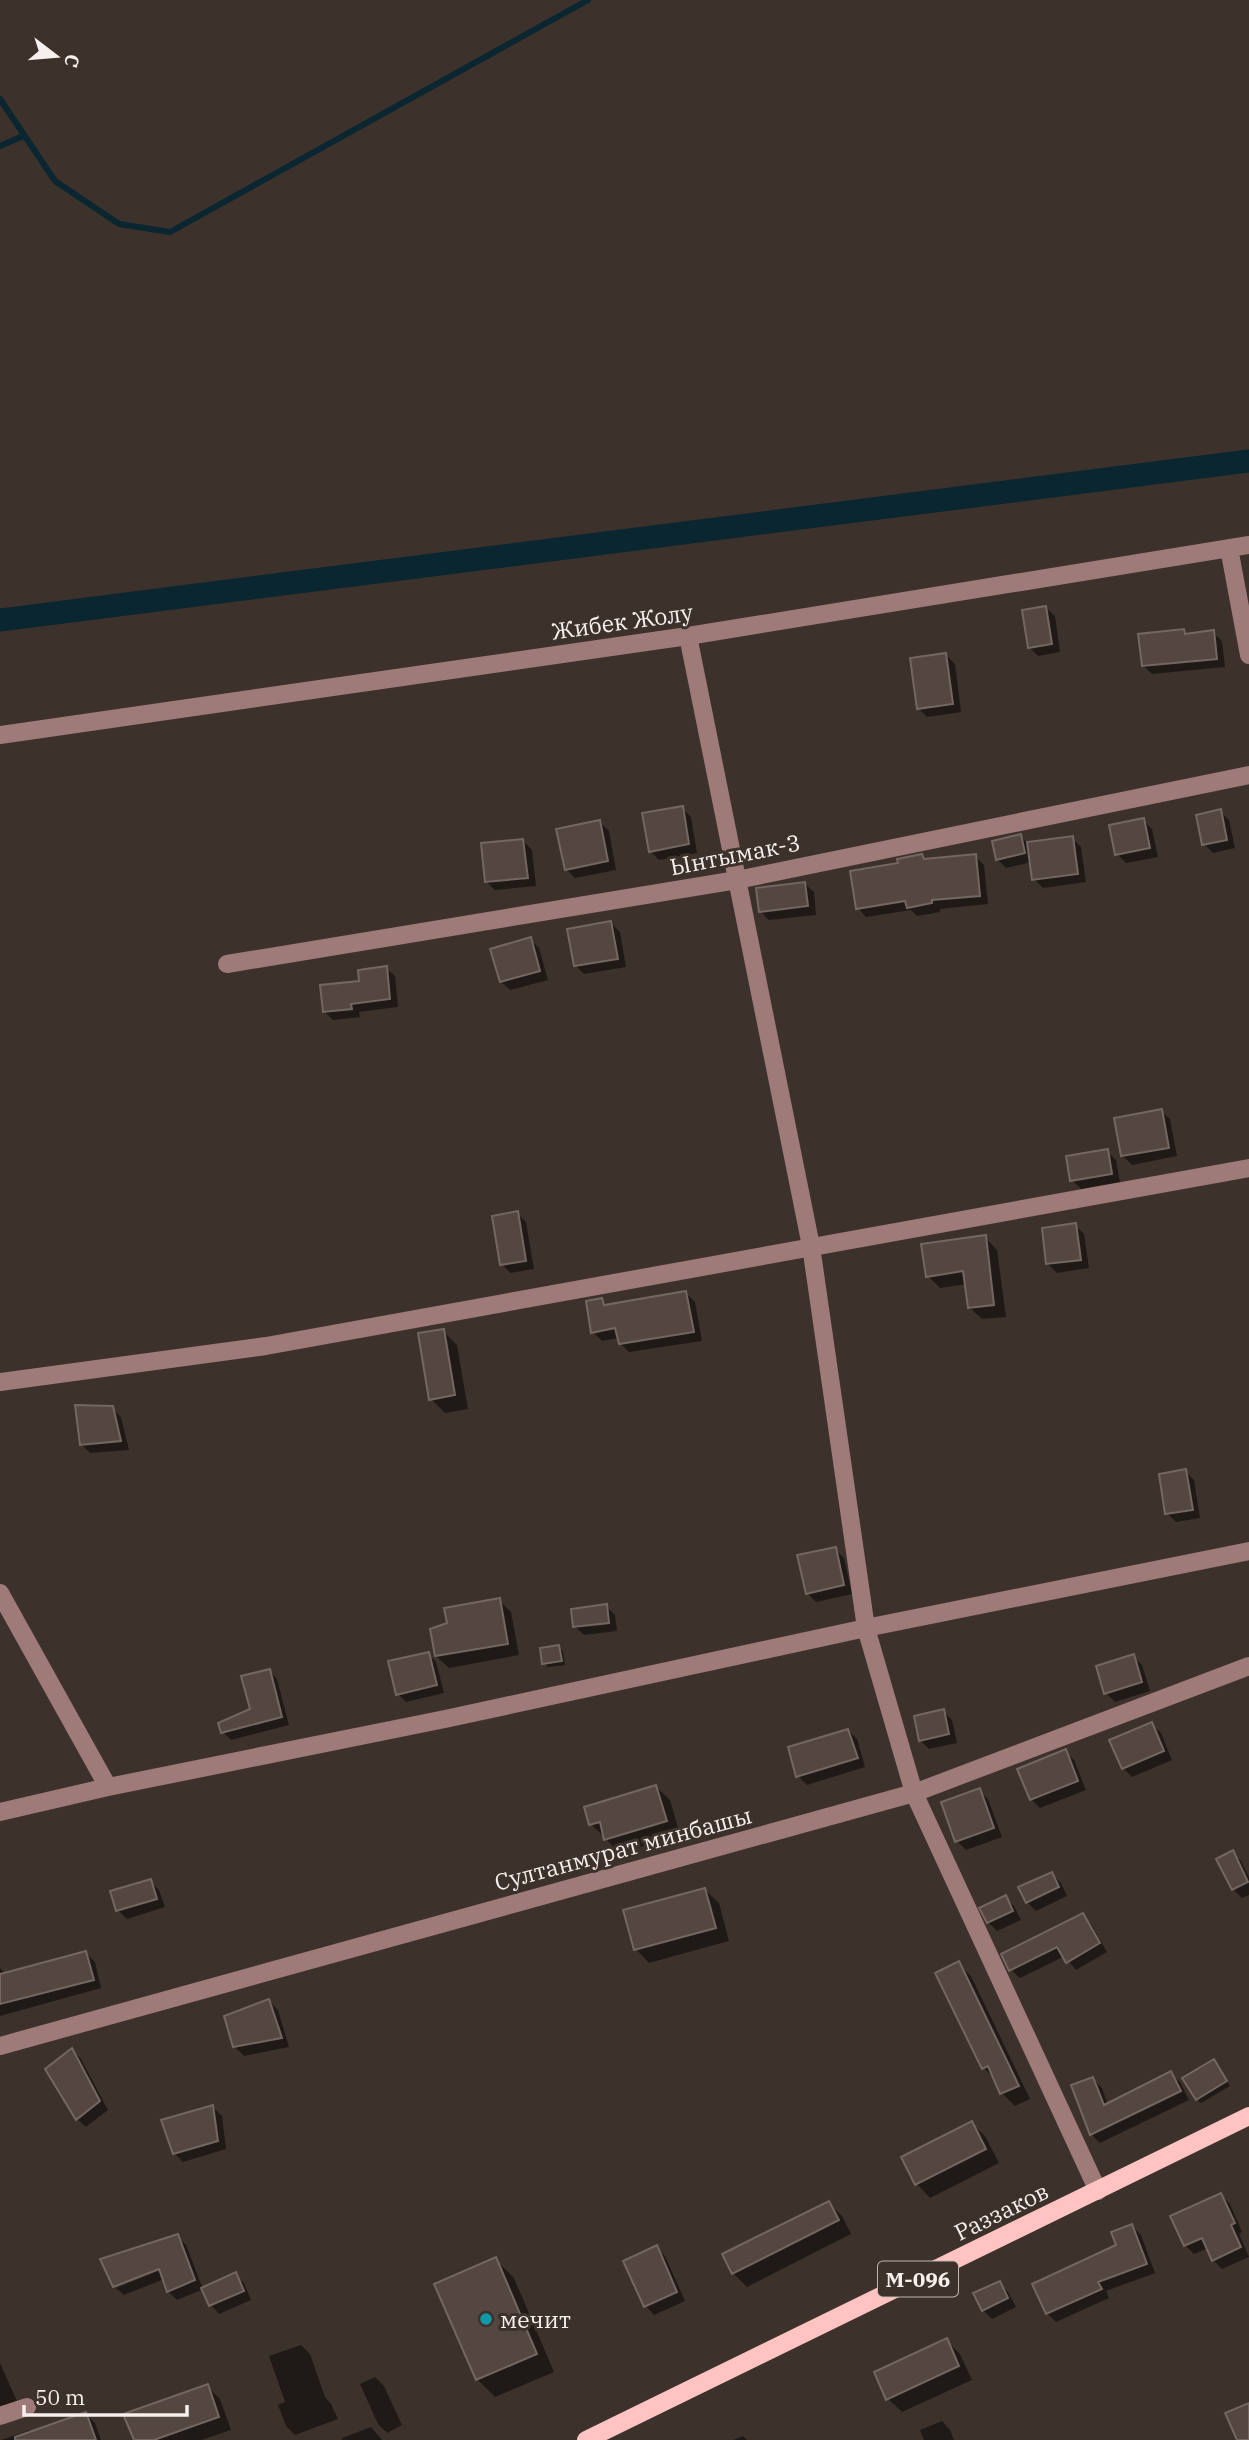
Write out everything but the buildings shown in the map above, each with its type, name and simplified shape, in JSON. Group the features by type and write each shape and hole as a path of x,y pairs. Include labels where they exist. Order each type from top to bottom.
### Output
{"main road":[{"name":"Раззаков","path":"586,2440 1249,2116"}],"street":[{"name":"Жибек Жолу","path":"0,735 688,636 1249,545"},
{"path":"1228,548 1249,655"},
{"path":"688,636 811,1246 866,1628 914,1793 1098,2191"},
{"name":"Ынтымак-3","path":"227,964 737,880 1249,775"},
{"path":"0,1382 266,1346 1249,1168"},
{"path":"0,1812 108,1787 1249,1550"},
{"path":"0,1593 108,1787"},
{"name":"Султанмурат минбашы","path":"0,2046 914,1793 1249,1666"},
{"path":"0,2416 27,2407"}],"waterway":[{"path":"0,99 55,181 119,224 170,232 588,0"},
{"path":"0,146 23,136"},
{"path":"0,620 1249,461"}],"place":[{"name":"мечит","path":"486,2319"}]}
